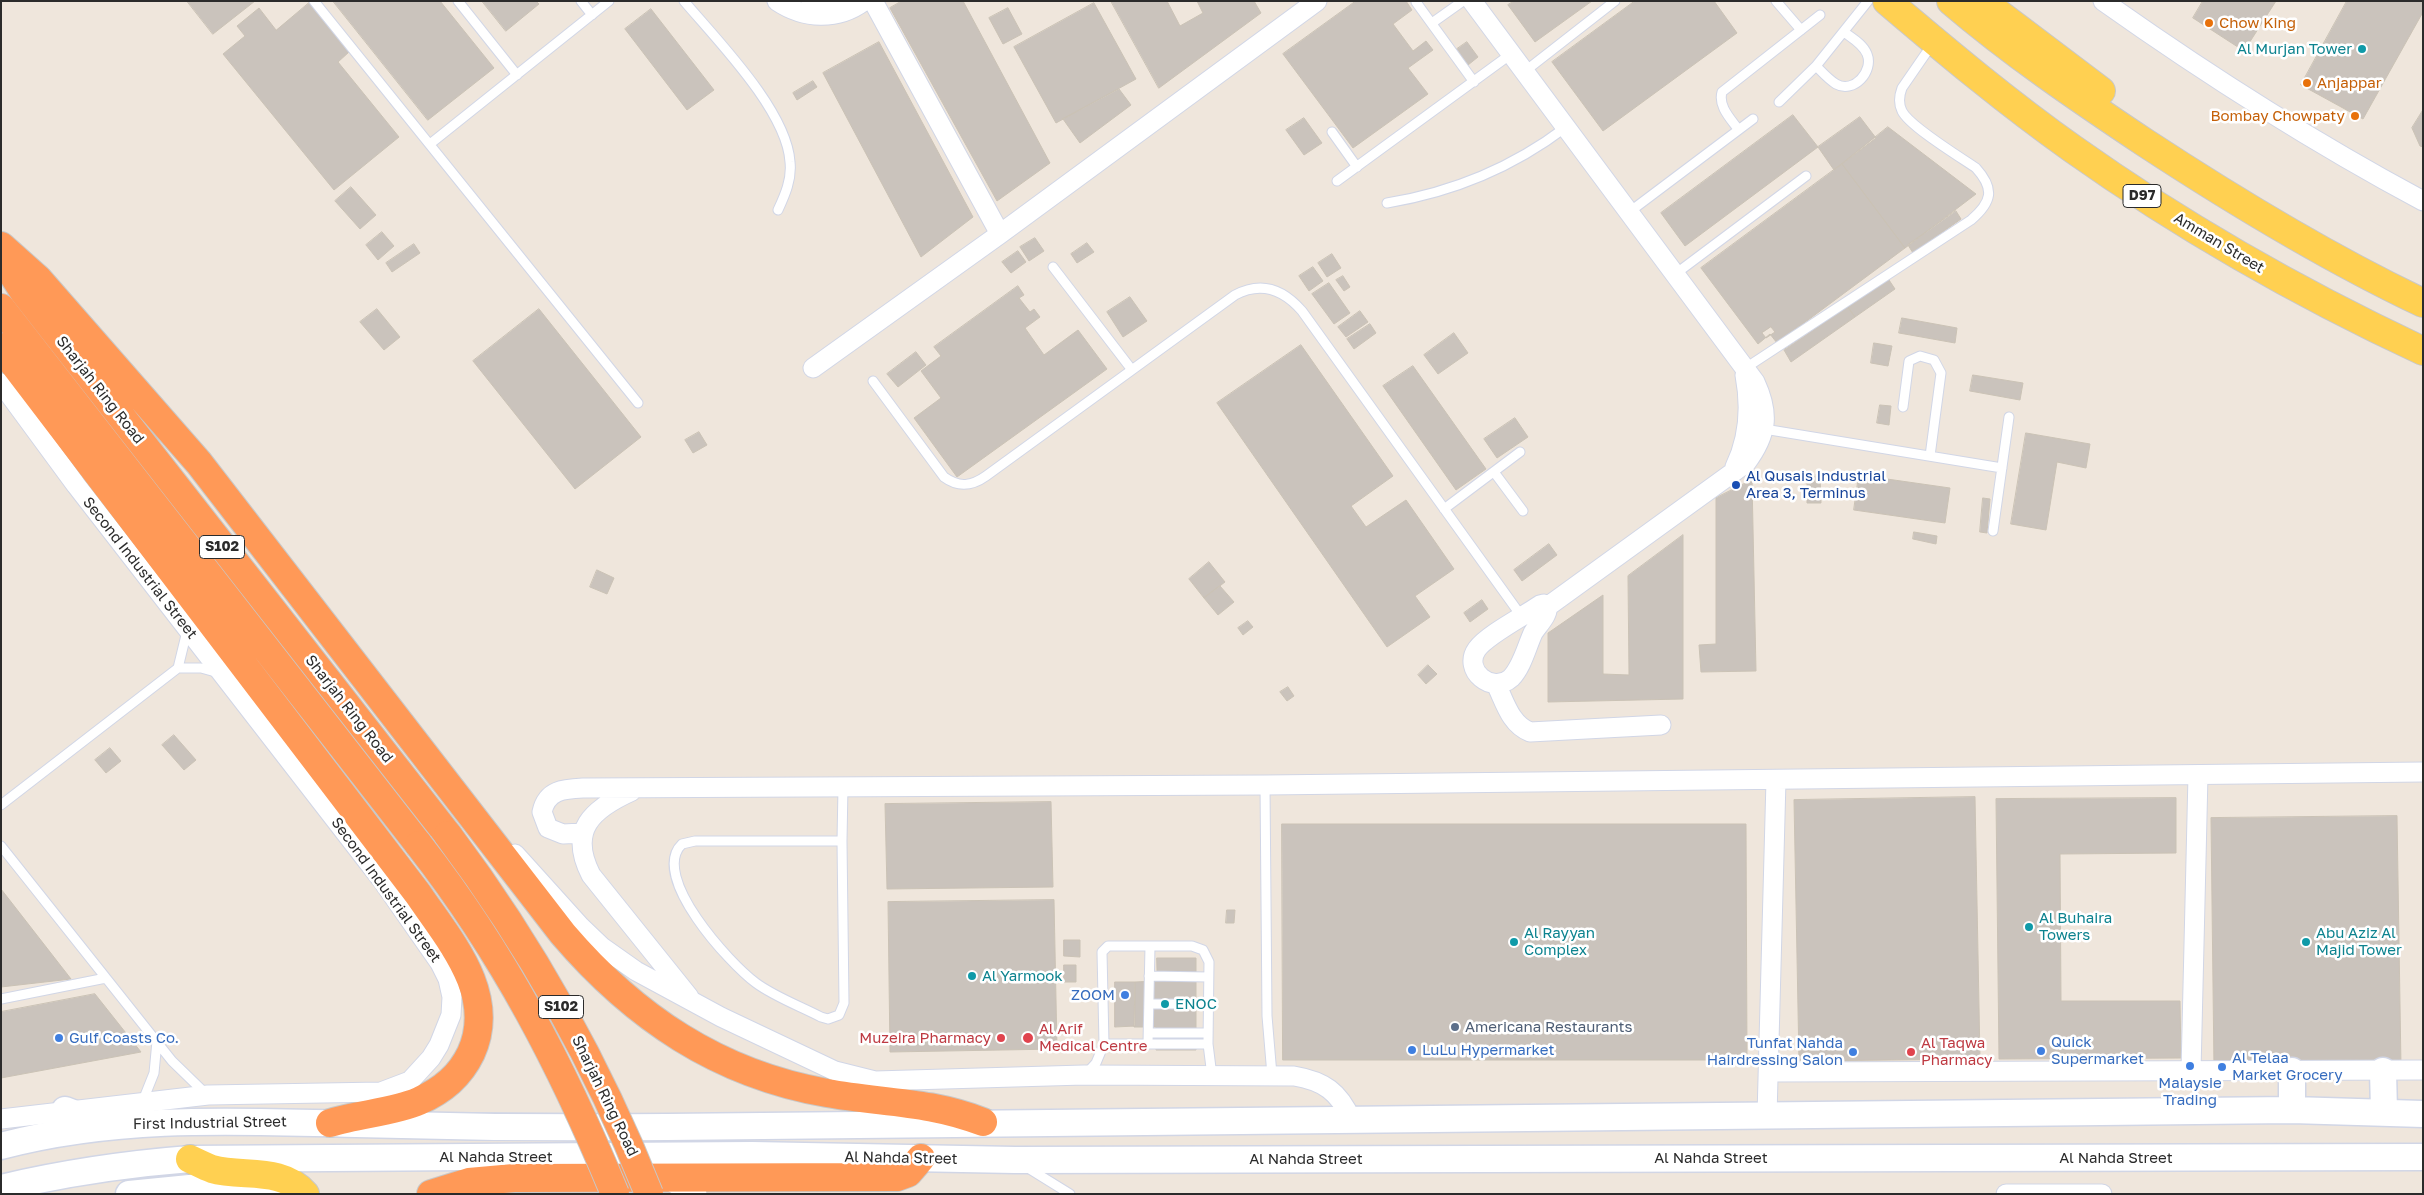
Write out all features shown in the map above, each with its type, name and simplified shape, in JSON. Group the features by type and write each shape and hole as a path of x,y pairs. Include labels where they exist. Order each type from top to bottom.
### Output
{"highway":[{"path":"1,246 38,279 199,462 491,838 563,934 593,969 627,1000 663,1027 732,1065 795,1086 828,1094 920,1104 963,1114 983,1122"},
{"name":"Sharjah Ring Road","path":"1,255 24,292 448,835 531,956 658,1186"},
{"name":"Sharjah Ring Road","path":"1,308 460,899 523,998 564,1081 615,1194"},
{"path":"1,347 418,894 461,957 472,979 478,1003 478,1024 474,1046 465,1065 452,1082 417,1102 330,1123"},
{"path":"431,1194 469,1182 514,1178 658,1186 897,1177 908,1172 921,1158"}],"main road":[{"name":"Amman Street","path":"1887,1 1934,41 2073,149 2145,198 2225,248 2323,303 2423,351"},
{"path":"1951,1 2074,95 2179,165 2310,244 2420,302"},
{"path":"1982,1 2120,104 2353,251 2420,302"},
{"path":"2292,1071 2292,1110"},
{"path":"2383,1071 2384,1111"},
{"path":"66,1110 104,1126"},
{"name":"Al Nahda Street","path":"330,1123 533,1128 2292,1110 2384,1111 2423,1114"},
{"name":"First Industrial Street","path":"1,1146 43,1135 104,1126 174,1121 330,1123"},
{"name":"Al Nahda Street","path":"190,1159 752,1155 1015,1160 2423,1157"},
{"path":"1,1188 67,1173 126,1164 190,1159 212,1169 272,1176 287,1180 302,1191"},
{"path":"129,1194 200,1187 302,1191"}],"street":[{"path":"777,1 788,8 805,14 823,16 840,14 864,1"},
{"path":"811,1 835,3 854,1"},
{"path":"873,1 1000,234"},
{"path":"813,368 1000,234 1317,1"},
{"path":"2103,1 2260,108 2346,159 2423,201"},
{"path":"1474,5 1754,382 1762,397 1765,413 1764,429 1758,448 1746,463 1547,607"},
{"path":"1731,475 1740,456 1746,435 1749,405 1744,369"},
{"name":"Second Industrial Street","path":"1,383 419,932 448,979 452,997 451,1015 439,1045 421,1071 396,1088 366,1094 208,1095 1,1119"},
{"path":"1540,605 1547,607 1547,613 1533,634 1514,674 1501,682 1484,681 1475,671 1473,659 1475,652 1483,643 1540,605"},
{"path":"1501,682 1516,724 1530,732 1661,725"},
{"path":"582,833 563,834 548,828 542,812 549,796 555,791 569,789 1265,785 2423,772"},
{"path":"2191,1071 2198,775"},
{"path":"1767,1116 1776,780"},
{"path":"638,789 612,800 600,809 588,822 582,833 580,846 590,875 694,1003"},
{"path":"491,838 517,856 565,912 602,946 636,971 694,1003 816,1064 835,1071 875,1081 1084,1076 1294,1076 1321,1084 1343,1102 1351,1119"},
{"path":"1769,1072 2423,1070"},
{"path":"658,1186 684,1189 698,1194"},
{"path":"2006,1194 2102,1194"}],"lane":[{"path":"314,1 638,403"},
{"path":"458,1 517,75"},
{"path":"581,1 592,15"},
{"path":"430,144 610,1"},
{"path":"684,1 743,70 786,138 790,162 788,187 778,210"},
{"path":"1524,72 1614,1"},
{"path":"1776,1 1801,30"},
{"path":"1779,102 1816,66 1868,1"},
{"path":"1416,2 1474,82"},
{"path":"1432,24 1474,5"},
{"path":"1738,129 1723,107 1722,92 1820,15"},
{"path":"1816,66 1836,84 1842,86 1852,85 1861,79 1869,65 1867,54 1861,46 1844,32"},
{"path":"1744,369 1983,211 1988,200 1989,189 1985,178 1976,168 1906,117 1900,103 1902,88 1934,41"},
{"path":"1337,181 1511,54"},
{"path":"1628,213 1752,119"},
{"path":"1387,203 1442,192 1485,176 1519,159 1566,127"},
{"path":"1332,132 1357,167"},
{"path":"1674,275 1806,176"},
{"path":"1053,268 1132,370"},
{"path":"873,381 944,477 955,484 969,485 981,480 1243,291 1262,288 1281,292 1289,297 1302,311 1522,617"},
{"path":"1903,407 1909,361 1920,356 1934,360 1941,373 1930,456"},
{"path":"1993,531 2009,417"},
{"path":"1764,429 2002,468"},
{"path":"1444,509 1520,452"},
{"path":"1494,472 1523,511"},
{"path":"178,668 187,629"},
{"path":"1,805 178,668 201,668 223,675"},
{"path":"1265,785 1267,1016 1272,1075"},
{"path":"842,841 688,842 678,849 674,862 677,886 691,909 707,931 750,978 768,990 828,1019 840,1015 844,1003 843,788"},
{"path":"1,846 172,1061 208,1095"},
{"path":"1084,1076 1096,1063 1104,1044 1102,952 1108,946 1192,946 1203,950 1209,962 1208,1044 1212,1076"},
{"path":"1148,1043 1150,946"},
{"path":"1149,976 1208,977"},
{"path":"1,998 106,978"},
{"path":"1149,1004 1208,1004"},
{"path":"1149,1033 1208,1034"},
{"path":"142,1103 154,1073 157,1041"},
{"path":"1104,1044 1208,1044"},
{"path":"1015,1160 1070,1194"}],"building":[{"path":"187,1 255,1 213,34"},
{"path":"333,1 440,1 494,68 428,120"},
{"path":"482,1 536,1 539,4 506,31"},
{"path":"902,1 963,1 1050,163 997,201 890,8"},
{"path":"1111,1 1167,1 1180,26 1203,13 1197,1 1254,1 1261,13 1159,88"},
{"path":"1356,1 1406,1 1412,10 1393,24 1413,51 1426,41 1433,50 1408,68 1428,94 1353,148 1283,54"},
{"path":"1514,1 1592,1 1535,42 1508,5"},
{"path":"1635,1 1714,1 1737,33 1603,131 1552,62"},
{"path":"2203,1 2276,1 2244,51 2193,18"},
{"name":"Al Murjan Tower","path":"2347,1 2423,1 2423,12 2363,119 2301,85"},
{"path":"309,3 349,52 338,62 399,137 334,190 223,54 245,36 237,26 259,8 276,30"},
{"path":"1094,3 1136,79 1056,123 1014,47"},
{"path":"1008,8 1022,34 1003,44 989,18"},
{"path":"651,9 714,90 687,110 625,29"},
{"path":"879,42 973,217 921,257 823,73"},
{"path":"1467,42 1478,57 1468,65 1457,49"},
{"path":"813,81 817,87 797,100 793,93"},
{"path":"1119,89 1131,105 1080,143 1063,119"},
{"path":"2423,110 2423,147 2420,146 2412,128"},
{"path":"1793,115 1818,147 1685,246 1661,213"},
{"path":"1860,117 1876,138 1834,170 1818,147"},
{"path":"1304,118 1322,143 1304,155 1286,130"},
{"path":"1888,127 1976,194 1905,248 1842,164"},
{"path":"1842,164 1905,248 1777,343 1770,334 1758,344 1701,268"},
{"path":"351,187 376,215 360,229 335,201"},
{"path":"1956,211 1961,219 1913,253 1908,245"},
{"path":"382,232 394,246 378,260 366,245"},
{"path":"1035,238 1044,251 1029,261 1020,247"},
{"path":"1087,243 1094,252 1077,263 1071,254"},
{"path":"414,244 420,253 392,272 386,263"},
{"path":"1018,251 1026,262 1011,273 1002,262"},
{"path":"1332,254 1341,268 1327,277 1318,263"},
{"path":"1313,267 1323,281 1309,291 1299,276"},
{"path":"1343,276 1350,287 1344,291 1336,280"},
{"path":"1887,277 1895,289 1855,317 1847,306"},
{"path":"1329,283 1350,313 1334,324 1312,294"},
{"path":"1018,286 1024,295 1019,298 1030,312 1034,309 1040,317 1025,328 1044,355 1078,330 1107,369 957,477 914,418 941,398 921,371 941,356 934,347"},
{"path":"1130,297 1147,321 1123,337 1107,312"},
{"path":"1847,306 1855,317 1791,362 1784,350"},
{"path":"377,309 400,337 384,350 360,322"},
{"path":"539,309 641,437 575,489 473,361"},
{"path":"1360,311 1368,322 1346,337 1338,327"},
{"path":"1902,318 1957,328 1955,343 1899,333"},
{"path":"1370,324 1376,333 1354,349 1347,339"},
{"path":"1771,327 1775,332 1766,338 1762,333"},
{"path":"1454,333 1468,353 1438,374 1424,355"},
{"path":"1874,343 1892,346 1888,366 1871,363"},
{"path":"1301,345 1393,476 1351,506 1366,527 1406,500 1454,569 1415,596 1430,617 1387,647 1217,403"},
{"path":"916,352 926,365 898,387 887,374"},
{"path":"1413,366 1486,469 1456,490 1383,386"},
{"path":"1973,375 2023,383 2020,400 1970,391"},
{"path":"1880,405 1891,406 1889,425 1877,423"},
{"path":"1515,418 1528,437 1497,458 1484,439"},
{"path":"699,432 707,445 693,453 685,440"},
{"path":"2026,433 2090,444 2086,468 2057,462 2046,530 2011,524"},
{"path":"1820,475 1821,503 1807,503 1807,476"},
{"path":"1859,475 1950,488 1945,523 1854,510"},
{"path":"1752,480 1756,671 1701,672 1699,645 1716,644 1716,498"},
{"path":"1983,498 1990,499 1987,533 1980,532"},
{"path":"1914,532 1937,536 1936,544 1913,539"},
{"path":"1683,535 1683,699 1548,702 1548,633 1603,595 1603,674 1629,675 1628,576"},
{"path":"1549,544 1557,555 1522,581 1514,570"},
{"path":"1209,562 1225,582 1204,598 1189,579"},
{"path":"597,570 614,578 607,594 590,587"},
{"path":"1220,586 1234,602 1218,615 1204,598"},
{"path":"1482,600 1488,609 1470,622 1464,613"},
{"path":"1248,621 1253,627 1243,635 1238,628"},
{"path":"1428,665 1437,674 1426,684 1418,675"},
{"path":"1288,687 1294,696 1287,701 1280,692"},
{"path":"174,735 196,760 184,770 162,745"},
{"path":"110,748 121,761 106,773 95,760"},
{"path":"1975,797 1980,1059 1799,1061 1794,800"},
{"name":"Al Buhaira Towers","path":"2176,798 2176,853 2060,854 2061,1001 2180,1001 2181,1058 1999,1059 1996,799"},
{"path":"1051,802 1053,887 887,889 885,804"},
{"name":"Abu Aziz Al Majid Tower","path":"2397,816 2401,1067 2214,1069 2211,818"},
{"name":"Al Rayyan Complex","path":"1282,824 1746,824 1747,1060 1283,1060"},
{"path":"1,889 71,979 1,987"},
{"name":"Al Yarmook","path":"1054,900 1057,1049 890,1052 888,902"},
{"path":"1227,910 1235,910 1234,923 1226,923"},
{"path":"1064,940 1080,940 1080,957 1064,956"},
{"name":"ENOC","path":"1157,958 1196,958 1196,1050 1156,1050 1156,1027 1134,1027 1135,982 1157,981"},
{"path":"1064,965 1076,965 1076,982 1064,982"},
{"name":"ZOOM","path":"1115,982 1135,982 1135,1026 1115,1027"},
{"path":"95,994 141,1052 1,1078 1,1012"}],"place":[{"name":"Chow King","path":"2209,23"},
{"name":"Al Murjan Tower","path":"2362,49"},
{"name":"Anjappar","path":"2307,83"},
{"name":"Bombay Chowpaty","path":"2355,116"},
{"name":"Al Qusais Industrial Area 3, Terminus","path":"1736,485"},
{"name":"Al Buhaira Towers","path":"2029,927"},
{"name":"Al Rayyan Complex","path":"1514,942"},
{"name":"Abu Aziz Al Majid Tower","path":"2306,942"},
{"name":"Al Yarmook","path":"972,976"},
{"name":"ZOOM","path":"1125,995"},
{"name":"ENOC","path":"1165,1004"},
{"name":"Americana Restaurants","path":"1455,1027"},
{"name":"Gulf Coasts Co.","path":"59,1038"},
{"name":"Muzeira Pharmacy","path":"1001,1038"},
{"name":"Al Arif Medical Centre","path":"1028,1038"},
{"name":"LuLu Hypermarket","path":"1412,1050"},
{"name":"Quick Supermarket","path":"2041,1051"},
{"name":"Tunfat Nahda Hairdressing Salon","path":"1853,1052"},
{"name":"Al Taqwa Pharmacy","path":"1911,1052"},
{"name":"Malaysie Trading","path":"2190,1066"},
{"name":"Al Telaa Market Grocery","path":"2222,1067"}]}
